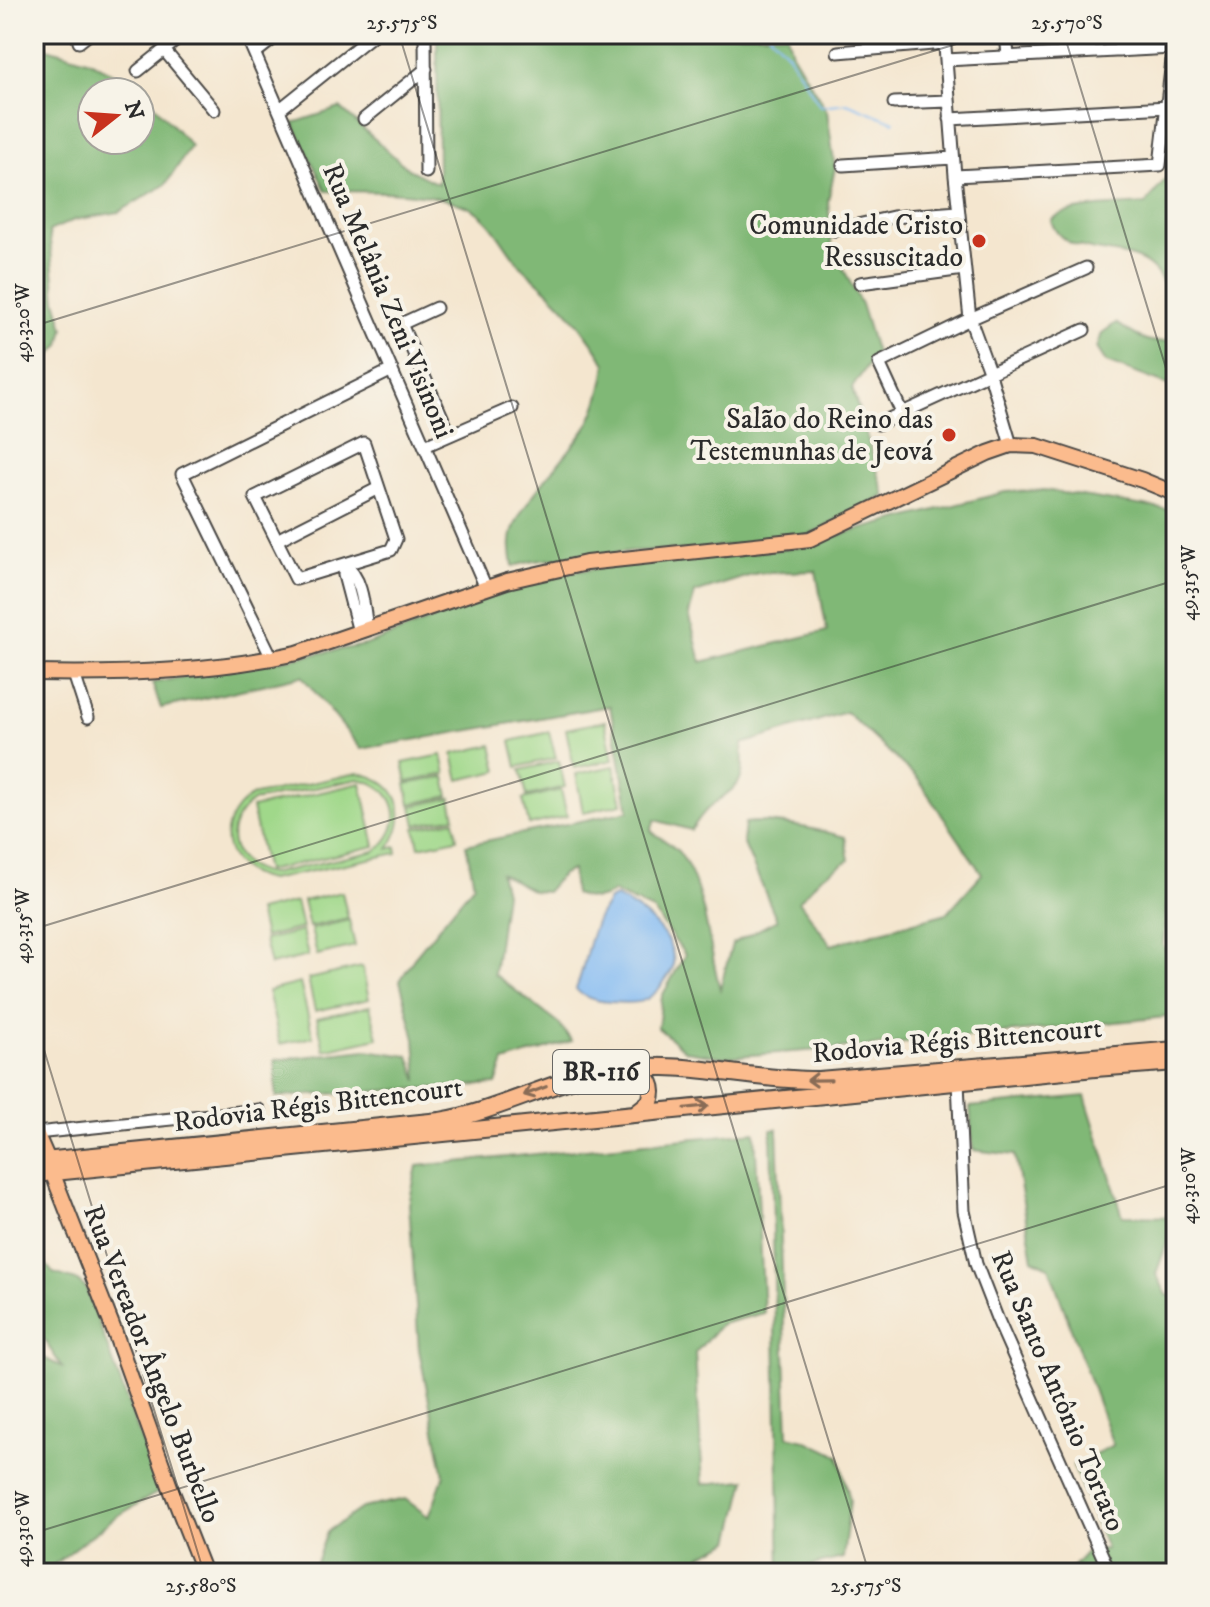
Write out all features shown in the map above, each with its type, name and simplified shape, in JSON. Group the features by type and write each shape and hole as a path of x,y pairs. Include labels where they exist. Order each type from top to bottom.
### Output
{"highway":[{"name":"Rodovia Régis Bittencourt","path":"34,1174 45,1165 440,1121 483,1111 571,1079 637,1067 705,1068 786,1079 819,1080 1176,1050"},
{"name":"Rodovia Régis Bittencourt","path":"45,1165 1176,1062"},
{"path":"636,1113 650,1102 653,1088 637,1067"}],"main road":[{"path":"34,673 166,669 272,658 297,653 486,588 571,565 810,539 988,453 1011,445 1046,449 1176,494"},
{"name":"Rua Vereador Ângelo Burbello","path":"35,1131 45,1165 115,1333 204,1573"}],"street":[{"path":"138,71 184,34"},
{"name":"Rua Melânia Zeni Visinoni","path":"246,34 486,588"},
{"path":"255,53 279,34"},
{"path":"279,110 374,34"},
{"path":"425,34 426,172"},
{"path":"1006,34 1008,56"},
{"path":"1062,34 1063,53"},
{"path":"1119,34 1120,51"},
{"path":"955,176 1160,165 1175,34"},
{"path":"838,52 944,38 970,319 1011,445"},
{"path":"946,60 1172,48"},
{"path":"164,50 214,110"},
{"path":"364,119 426,69"},
{"path":"894,103 949,101"},
{"path":"950,119 1168,107"},
{"path":"843,165 953,158"},
{"path":"835,230 893,217 958,212"},
{"path":"902,413 879,363 1086,268"},
{"path":"860,283 964,269"},
{"path":"436,308 401,324 450,435"},
{"path":"878,424 1084,330"},
{"path":"272,658 182,474 392,370"},
{"path":"425,446 512,408"},
{"path":"364,443 379,488 396,539 395,546 345,566 296,579 255,497 364,443"},
{"path":"277,540 379,488"},
{"path":"345,566 344,575 363,630"},
{"path":"74,674 88,717"},
{"name":"Rua Santo Antônio Tortato","path":"958,1082 964,1211 976,1264 1110,1573"},
{"path":"35,1131 259,1110"}],"green space":[{"path":"437,34 787,34 792,53 827,111 835,168 828,201 832,246 861,304 876,353 852,388 885,496 807,536 691,550 632,551 534,561 513,566 511,544 514,527 532,497 589,423 600,395 606,364 575,320 521,266 484,218 468,207 434,197 326,191 293,123 340,108 408,169 438,184"},
{"path":"34,44 90,61 117,76 76,76 76,156 156,156 156,107 191,146 166,184 119,212 74,220 49,231 56,300 64,328 60,345 34,373"},
{"path":"1176,155 1176,307 1160,277 1142,261 1068,242 1057,233 1051,220 1070,211 1146,204 1170,173"},
{"path":"1116,323 1151,341 1176,339 1176,388 1106,362 1097,348 1102,333"},
{"path":"1044,490 1176,511 1176,795 1163,945 1176,971 1176,1016 862,1047 723,1057 686,1051 658,1028 662,996 685,955 653,910 613,892 594,899 574,894 572,870 562,874 546,892 533,891 500,873 505,893 494,974 558,1023 572,1041 504,1062 496,1084 276,1097 275,1060 366,1050 409,1056 418,1081 415,1039 400,981 416,955 474,884 466,845 629,811 610,706 361,749 302,676 161,708 152,683 366,645 526,583 575,571 812,546 827,538 1005,492","holes":["816,571 827,631 701,662 689,614 695,593 758,573","846,712 917,778 982,874 947,913 831,945 799,901 821,877 849,860 845,837 781,824 745,823 743,842 777,920 732,944 720,989 696,885 678,851 651,831 655,820 691,830 705,811 739,781 743,768 742,744"]},
{"path":"605,721 613,760 574,768 566,729"},
{"path":"549,732 556,758 517,767 511,741"},
{"path":"492,745 498,771 459,780 453,754"},
{"path":"442,755 446,774 407,782 403,763"},
{"path":"559,761 565,787 527,796 521,770"},
{"path":"614,766 622,804 583,812 576,774"},
{"path":"358,773 372,777 384,783 398,801 399,823 388,849 396,847 397,853 270,880 254,875 241,868 232,858 227,833 230,820 251,796","holes":["358,779 372,783 390,799 395,820 392,831 375,851 270,874 256,870 237,854 232,833 235,822 253,801"]},
{"path":"445,777 449,796 410,804 406,784"},
{"path":"361,783 375,846 266,871 252,808"},
{"path":"561,790 567,816 529,825 523,799"},
{"path":"451,798 455,817 416,825 412,806"},
{"path":"454,820 457,839 419,847 415,828"},
{"path":"342,892 348,918 309,927 303,901"},
{"path":"296,902 302,928 264,937 258,911"},
{"path":"349,920 355,946 317,955 311,929"},
{"path":"302,931 308,956 270,965 264,940"},
{"path":"362,967 369,999 315,1011 308,979"},
{"path":"300,983 313,1037 280,1044 268,991"},
{"path":"370,1006 378,1038 324,1050 317,1018"},
{"path":"1085,1096 1123,1216 1176,1217 1156,1274 1167,1295 1176,1297 1176,1573 1067,1573 1088,1550 1106,1549 1073,1465 1113,1445 1049,1267 1033,1259 1015,1155 973,1150 970,1107"},
{"path":"777,1129 788,1436 805,1440 839,1456 850,1500 843,1558 780,1573 771,1130"},
{"path":"755,1132 764,1313 721,1324 695,1353 703,1484 746,1480 731,1541 700,1556 700,1573 319,1573 314,1568 327,1532 362,1508 405,1499 429,1517 444,1475 419,1350 409,1204 417,1166"},
{"path":"34,1249 53,1273 76,1280 86,1288 160,1491 114,1518 43,1573 34,1573 34,1357 44,1358 62,1367 42,1337 34,1334"}],"water":[{"path":"616,897 655,924 673,955 673,966 658,990 641,1001 596,1000 576,989 597,920 609,900"}],"waterway":[{"path":"769,34 788,54 820,106 847,103 894,122"}],"place":[{"name":"Comunidade Cristo Ressuscitado","path":"979,241"},
{"name":"Salão do Reino das Testemunhas de Jeová","path":"949,435"}]}
